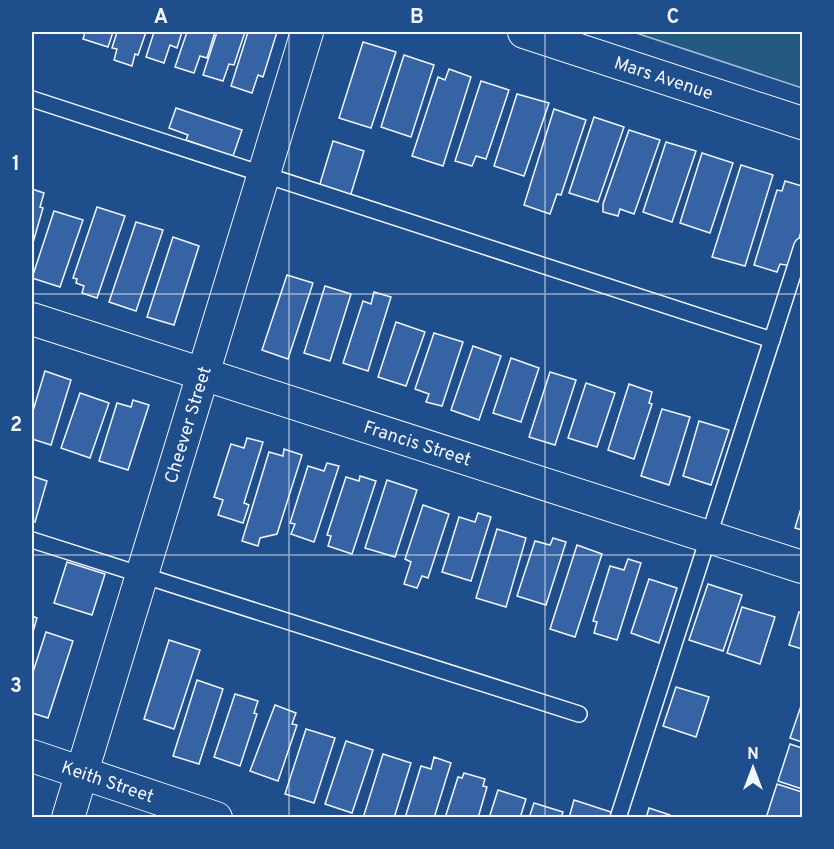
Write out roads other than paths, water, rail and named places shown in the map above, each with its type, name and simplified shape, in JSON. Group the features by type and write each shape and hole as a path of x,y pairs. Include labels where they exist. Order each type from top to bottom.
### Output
{"street":[{"name":"Cheever Street","path":"68,818 308,32"},
{"name":"Mars Avenue","path":"524,32 802,123"},
{"name":"Francis Street","path":"32,319 802,567"},
{"name":"Keith Street","path":"32,756 216,818"}],"lane":[{"path":"32,99 772,340"},
{"path":"618,818 802,246"},
{"path":"32,540 579,714"}]}
